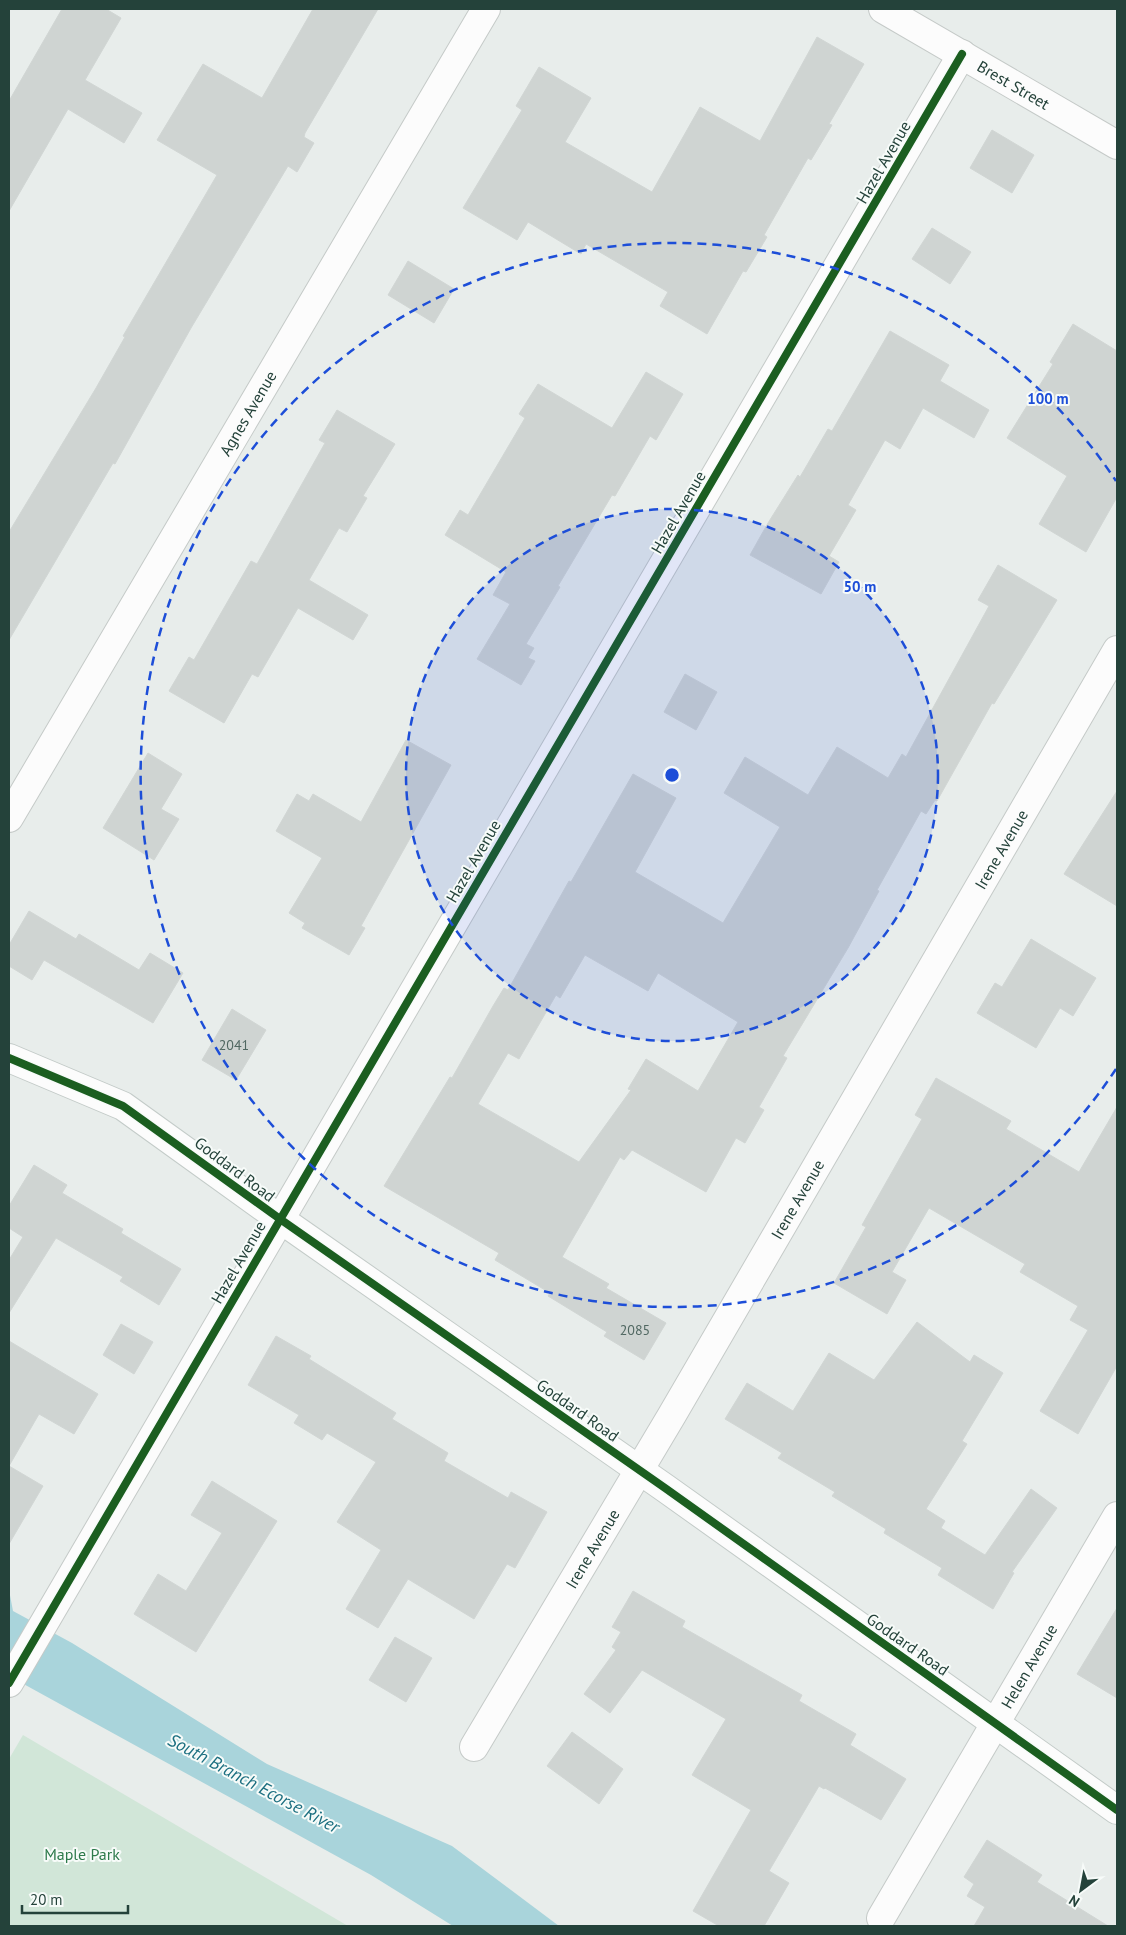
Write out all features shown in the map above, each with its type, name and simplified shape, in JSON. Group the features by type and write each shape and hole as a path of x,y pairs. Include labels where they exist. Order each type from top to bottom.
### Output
{"street":[{"name":"Agnes Avenue","path":"9,818 486,9"},
{"name":"Brest Street","path":"884,9 1117,145"},
{"name":"Hazel Avenue","path":"11,1679 962,54"},
{"name":"Irene Avenue","path":"474,1747 668,1421 1117,650"},
{"name":"Goddard Road","path":"9,1058 123,1106 1117,1810"},
{"name":"Helen Avenue","path":"881,1918 1117,1516"}],"green space":[{"name":"Maple Park","path":"23,1735 348,1926 9,1926 9,1759"}],"water":[{"name":"South Branch Ecorse River","path":"9,1590 13,1611 72,1643 267,1764 452,1846 559,1926 453,1926 371,1875 9,1676"}],"building":[{"path":"62,9 106,9 121,18 85,80 142,113 124,143 68,109 9,211 9,101"},
{"path":"313,9 378,9 305,133 304,137 314,143 297,172 288,166 191,328 115,464 113,463 9,640 9,532 96,388 125,337 123,336 217,175 157,140 203,64 262,98"},
{"path":"817,37 864,64 829,124 832,125 811,160 808,158 764,235 767,237 746,272 743,271 707,334 660,306 668,292 586,244 581,254 528,222 517,240 463,208 522,110 516,106 539,67 591,98 565,142 652,192 700,107 760,141"},
{"path":"992,130 1034,155 1012,193 970,168"},
{"path":"932,228 971,252 950,284 912,259"},
{"path":"408,261 454,289 434,323 388,295"},
{"path":"1073,324 1117,351 1117,497 1086,552 1039,524 1067,476 1007,438 1053,364 1050,362"},
{"path":"890,331 949,365 940,381 989,410 974,438 923,408 900,449 885,440 848,505 856,510 829,556 839,562 821,594 750,555 768,523 798,475 800,477 828,429 832,431"},
{"path":"646,372 683,394 656,440 650,436 615,496 612,495 558,586 560,587 526,644 534,648 528,658 535,661 521,685 477,659 510,604 493,595 506,572 445,535 460,510 468,515 525,418 519,414 538,384 612,428"},
{"path":"337,410 395,444 363,496 367,498 347,532 339,528 309,580 368,615 353,640 298,608 258,677 252,674 224,723 169,691 189,657 194,660 251,561 257,564 325,443 319,440"},
{"path":"998,565 1057,600 994,704 992,703 937,801 935,800 926,814 921,811 877,890 879,891 848,948 783,1056 787,1058 759,1107 764,1110 745,1143 736,1138 706,1192 632,1150 624,1160 620,1157 562,1257 609,1284 606,1288 666,1323 644,1360 604,1336 607,1332 548,1296 550,1293 495,1260 499,1253 384,1186 450,1077 452,1078 504,988 508,990 569,881 571,882 633,774 676,798 635,872 723,923 780,827 724,793 745,757 808,795 837,747 888,778 902,754 906,757 989,606 978,600","holes":["585,955 648,991 658,973 738,1022 698,1091 646,1059 628,1089 631,1090 579,1162 478,1104 508,1053 519,1059 556,995 560,998"]},
{"path":"685,674 717,692 696,730 664,712"},
{"path":"406,740 451,765 361,926 365,928 349,955 302,928 305,923 289,913 322,858 276,831 297,794 309,801 313,794 361,822"},
{"path":"148,753 182,774 161,809 179,819 154,860 103,828"},
{"path":"1117,791 1117,906 1064,874"},
{"path":"29,911 76,939 79,934 139,970 150,953 183,973 153,1023 44,960 32,980 9,966 9,945"},
{"path":"1031,939 1096,978 1073,1016 1060,1008 1036,1048 977,1013 995,983 1002,987"},
{"path":"232,1009 266,1030 236,1080 202,1060"},
{"path":"936,1078 1011,1121 1006,1129 1079,1172 1117,1107 1117,1366 1078,1434 1040,1411 1088,1330 1070,1320 1078,1306 1020,1272 1025,1264 929,1208 892,1272 906,1280 887,1314 834,1283 866,1227 862,1225 922,1119 915,1115"},
{"path":"34,1165 67,1185 62,1193 123,1229 121,1233 181,1269 159,1305 120,1281 123,1277 56,1238 9,1313 9,1260 23,1237 9,1228 9,1206"},
{"path":"917,1322 970,1362 974,1355 1003,1373 962,1441 967,1444 926,1509 945,1521 941,1528 985,1555 1031,1489 1057,1508 1012,1572 1014,1573 993,1609 938,1575 942,1568 884,1533 886,1529 832,1496 835,1492 778,1458 782,1453 725,1419 747,1383 793,1411 829,1353 874,1380"},
{"path":"121,1324 153,1342 134,1374 103,1355"},
{"path":"276,1336 311,1356 309,1359 396,1413 392,1419 448,1453 444,1461 508,1498 511,1492 547,1512 515,1568 507,1564 474,1619 408,1579 378,1628 346,1609 381,1550 337,1522 376,1462 327,1433 322,1440 294,1423 299,1415 248,1385"},
{"path":"9,1341 98,1394 74,1434 39,1414 9,1466"},
{"path":"9,1466 43,1486 9,1544"},
{"path":"212,1481 277,1521 196,1652 134,1614 158,1574 186,1591 222,1533 191,1515"},
{"path":"633,1591 685,1621 682,1627 802,1695 799,1701 856,1734 850,1745 906,1779 881,1820 819,1786 769,1871 789,1883 764,1926 719,1926 693,1911 751,1810 692,1775 726,1719 642,1670 610,1713 584,1694 616,1650 612,1647 621,1632 612,1627"},
{"path":"1117,1608 1117,1698 1077,1674"},
{"path":"395,1637 432,1658 406,1702 369,1680"},
{"path":"572,1732 623,1769 599,1804 547,1766"},
{"path":"987,1840 1042,1875 1037,1882 1108,1926 974,1926 985,1907 967,1896 974,1884 964,1877"}],"cycle path":[{"path":"9,1683 962,54"},
{"path":"9,1058 123,1106 280,1219 665,1488 1117,1810"}]}
